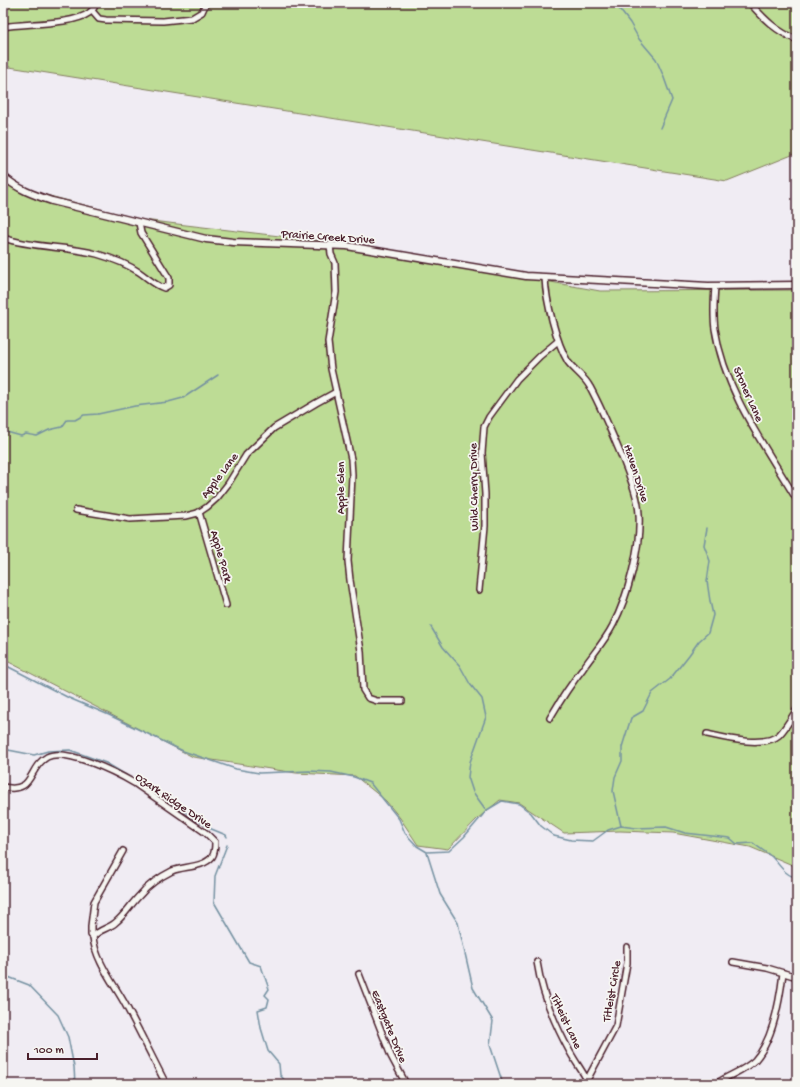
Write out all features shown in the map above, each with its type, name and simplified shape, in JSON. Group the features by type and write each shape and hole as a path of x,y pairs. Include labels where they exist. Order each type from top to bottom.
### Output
{"main road":[{"name":"Prairie Creek Drive","path":"3,176 11,184 52,202 206,239 233,242 347,246 514,275 546,278 678,285 797,285"}],"street":[{"path":"3,27 70,20 82,17 92,11 96,3"},
{"path":"92,11 99,19 106,20 163,21 192,18 202,12 206,3"},
{"path":"750,3 771,26 783,34 797,40"},
{"path":"3,238 15,242 95,254 128,266 158,286 164,288 169,285 168,278 141,233 139,223"},
{"name":"Apple Glen","path":"330,245 331,254 335,263 336,292 328,342 336,392 351,459 352,475 348,561 361,651 363,690 368,698 377,701 402,701"},
{"name":"Haven Drive","path":"546,278 548,299 558,342 569,363 588,384 608,422 636,497 639,513 637,549 627,588 613,626 580,671 550,718"},
{"name":"Stoner Lane","path":"715,286 714,322 719,349 724,364 749,423 797,500"},
{"name":"Wild Cherry Drive","path":"479,590 485,526 485,494 482,453 484,427 489,417 517,379 540,356 558,342"},
{"name":"Apple Lane","path":"76,510 130,519 186,516 199,512 217,498 246,456 274,428 316,402 336,392"},
{"name":"Apple Park","path":"199,512 226,605"},
{"path":"707,734 733,740 770,740 780,734 797,709"},
{"name":"Ozark Ridge Drive","path":"3,787 11,789 19,788 26,784 38,765 48,756 60,754 81,759 123,777 140,787 206,833 215,842 215,849 212,857 204,862 173,871 162,877 141,894 123,916 114,924 96,932 93,937"},
{"path":"123,851 94,902 91,935 93,937 98,957 125,1003 166,1084"},
{"name":"Titleist Circle","path":"588,1082 616,1026 627,963 627,947"},
{"name":"Titleist Lane","path":"537,962 539,979 549,1009 564,1042 588,1082"},
{"path":"733,962 767,968 797,977"},
{"path":"716,1084 740,1072 754,1060 761,1051 772,1028 783,973"},
{"name":"Eastgate Drive","path":"359,974 391,1056 406,1084"}],"green space":[{"path":"3,3 797,3 797,153 727,181 3,66"},
{"path":"3,184 143,220 331,242 600,291 797,290 797,867 750,847 673,833 620,831 564,833 519,803 500,800 477,819 448,849 418,845 400,818 386,801 355,776 296,773 193,757 3,659"}],"waterway":[{"path":"616,3 639,39 656,59 672,100 660,128"},
{"path":"3,431 21,436 26,434 37,436 49,430 62,427 67,420 75,420 84,415 168,402 183,398 218,375"},
{"path":"621,826 613,791 615,777 622,761 622,747 631,718 643,711 652,693 670,679 699,641 708,633 713,615 707,581 710,561 704,545 707,528"},
{"path":"431,627 443,647 460,666 470,684 482,699 486,717 470,762 468,777 473,792 486,810"},
{"path":"3,664 69,698 109,715 183,751 236,769 259,773 309,771 331,772 354,777 370,783 399,819 405,833 417,846 427,852 449,851 464,837 487,810 502,801 519,804 531,813 541,826 554,836 571,840 593,841 608,830 621,826 636,828 666,827 685,833 730,838 737,844 753,843 772,857 786,873 797,877"},
{"path":"3,749 34,755 48,751 70,750 106,763 161,796 209,828 226,835 227,837"},
{"path":"227,845 215,876 214,902 249,962 261,966 269,989 265,995 269,999 267,1007 258,1010 261,1028 268,1051 279,1064 280,1075 288,1084"},
{"path":"427,853 440,894 458,923 473,988 493,1021 490,1045 502,1084"},
{"path":"3,975 29,985 58,1015 68,1037 74,1067 75,1084"}]}
